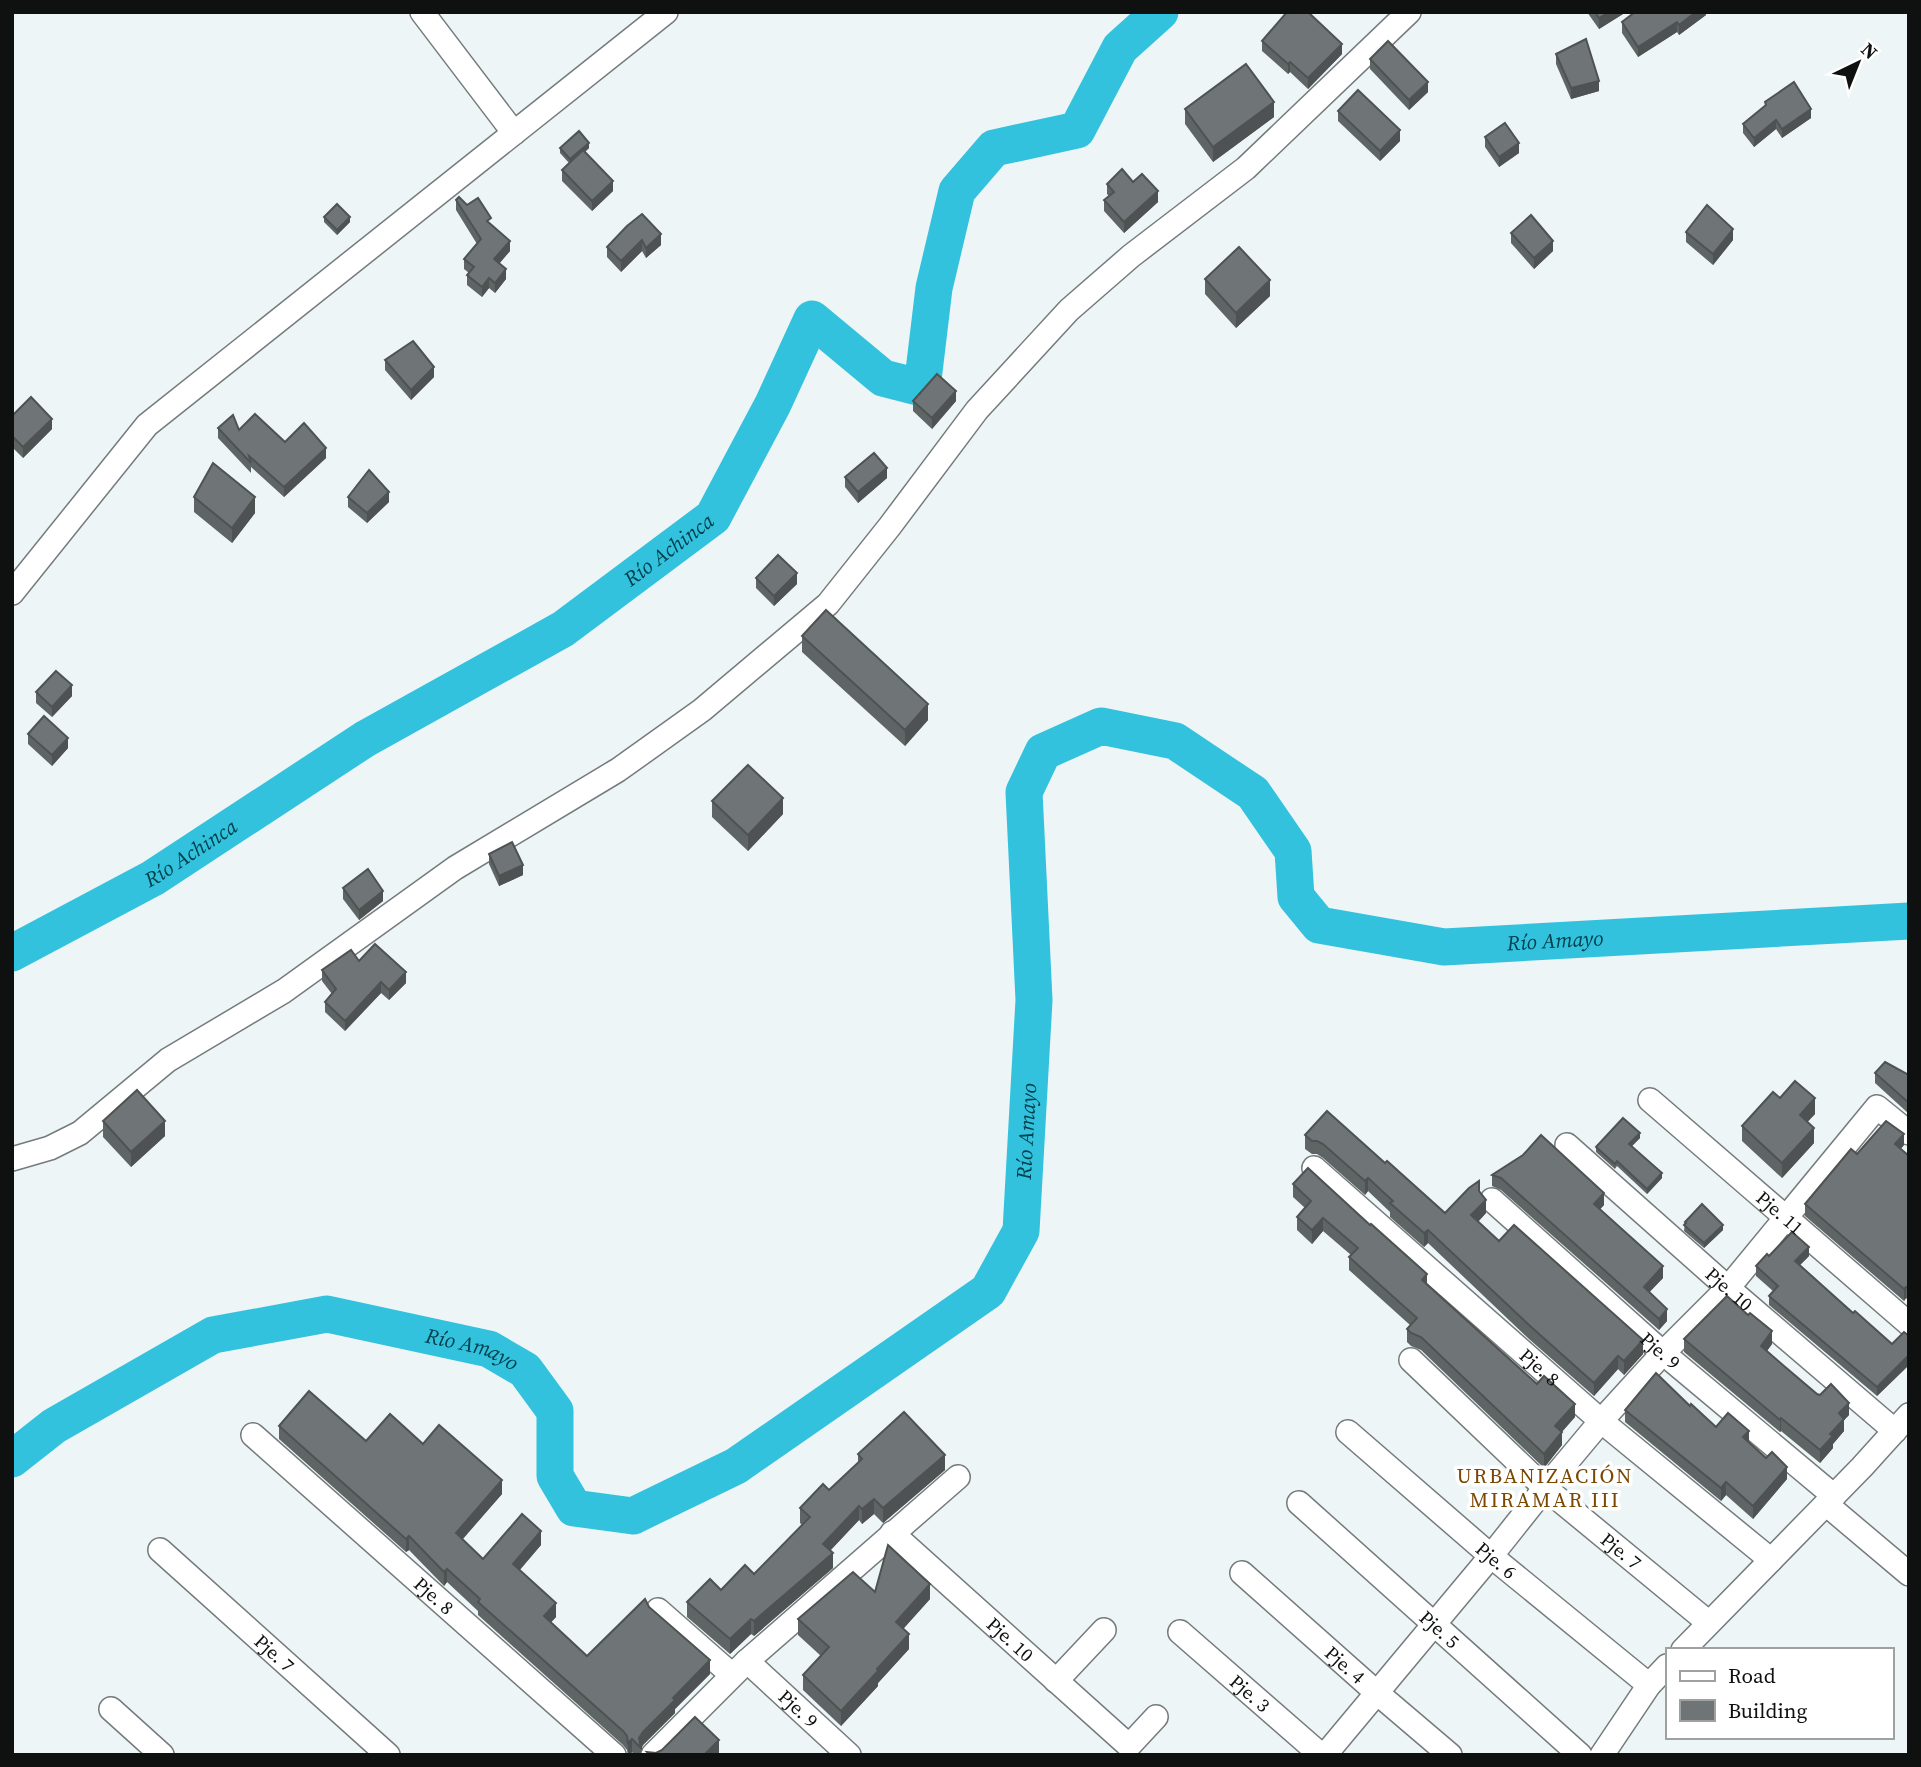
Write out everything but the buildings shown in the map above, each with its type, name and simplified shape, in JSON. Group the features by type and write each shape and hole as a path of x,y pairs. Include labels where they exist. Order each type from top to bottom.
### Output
{"street":[{"path":"422,12 514,133"},
{"path":"12,593 147,425 666,12"},
{"path":"12,1159 50,1148 80,1133 168,1060 284,991 455,868 618,770 702,710 828,604 977,410 1069,310 1131,256 1246,168 1409,12"},
{"name":"Pje. 11","path":"1650,1100 1909,1324"},
{"path":"1323,1755 1435,1624 1601,1421 1662,1353 1728,1288 1877,1107 1909,1133"},
{"name":"Pje. 10","path":"1567,1145 1728,1288 1902,1423"},
{"name":"Pje. 8","path":"1314,1168 1601,1421 1771,1560"},
{"name":"Pje. 9","path":"1492,1200 1830,1500 1909,1574"},
{"name":"Pje. 7","path":"1411,1360 1545,1488 1709,1623"},
{"path":"1685,1648 1902,1423"},
{"name":"Pje. 6","path":"1348,1432 1491,1556 1648,1685"},
{"name":"Pje. 8","path":"253,1435 614,1755"},
{"path":"653,1755 740,1668 958,1477"},
{"name":"Pje. 5","path":"1299,1503 1580,1755"},
{"name":"Pje. 10","path":"892,1533 1129,1745 1156,1717"},
{"name":"Pje. 7","path":"160,1550 388,1755"},
{"name":"Pje. 4","path":"1242,1573 1450,1755"},
{"name":"Pje. 9","path":"658,1610 740,1668 849,1755"},
{"path":"1056,1681 1104,1630"},
{"name":"Pje. 3","path":"1180,1632 1323,1755"},
{"path":"1602,1755 1648,1685 1666,1667"},
{"path":"111,1709 162,1755"}],"waterway":[{"name":"Río Achinca","path":"12,953 153,878 365,739 563,629 713,517 773,404 812,319 883,378 922,388 934,288 957,191 994,148 1077,130 1120,48 1160,12"},
{"name":"Río Amayo","path":"12,1459 54,1426 213,1335 327,1314 489,1349 525,1370 555,1411 555,1476 574,1508 633,1516 736,1466 988,1291 1021,1231 1034,1000 1024,792 1043,752 1101,726 1175,741 1253,793 1293,851 1296,897 1319,925 1444,947 1909,921"}],"district":[{"name":"URBANIZACIÓN MIRAMAR III","path":"1545,1488"}]}
